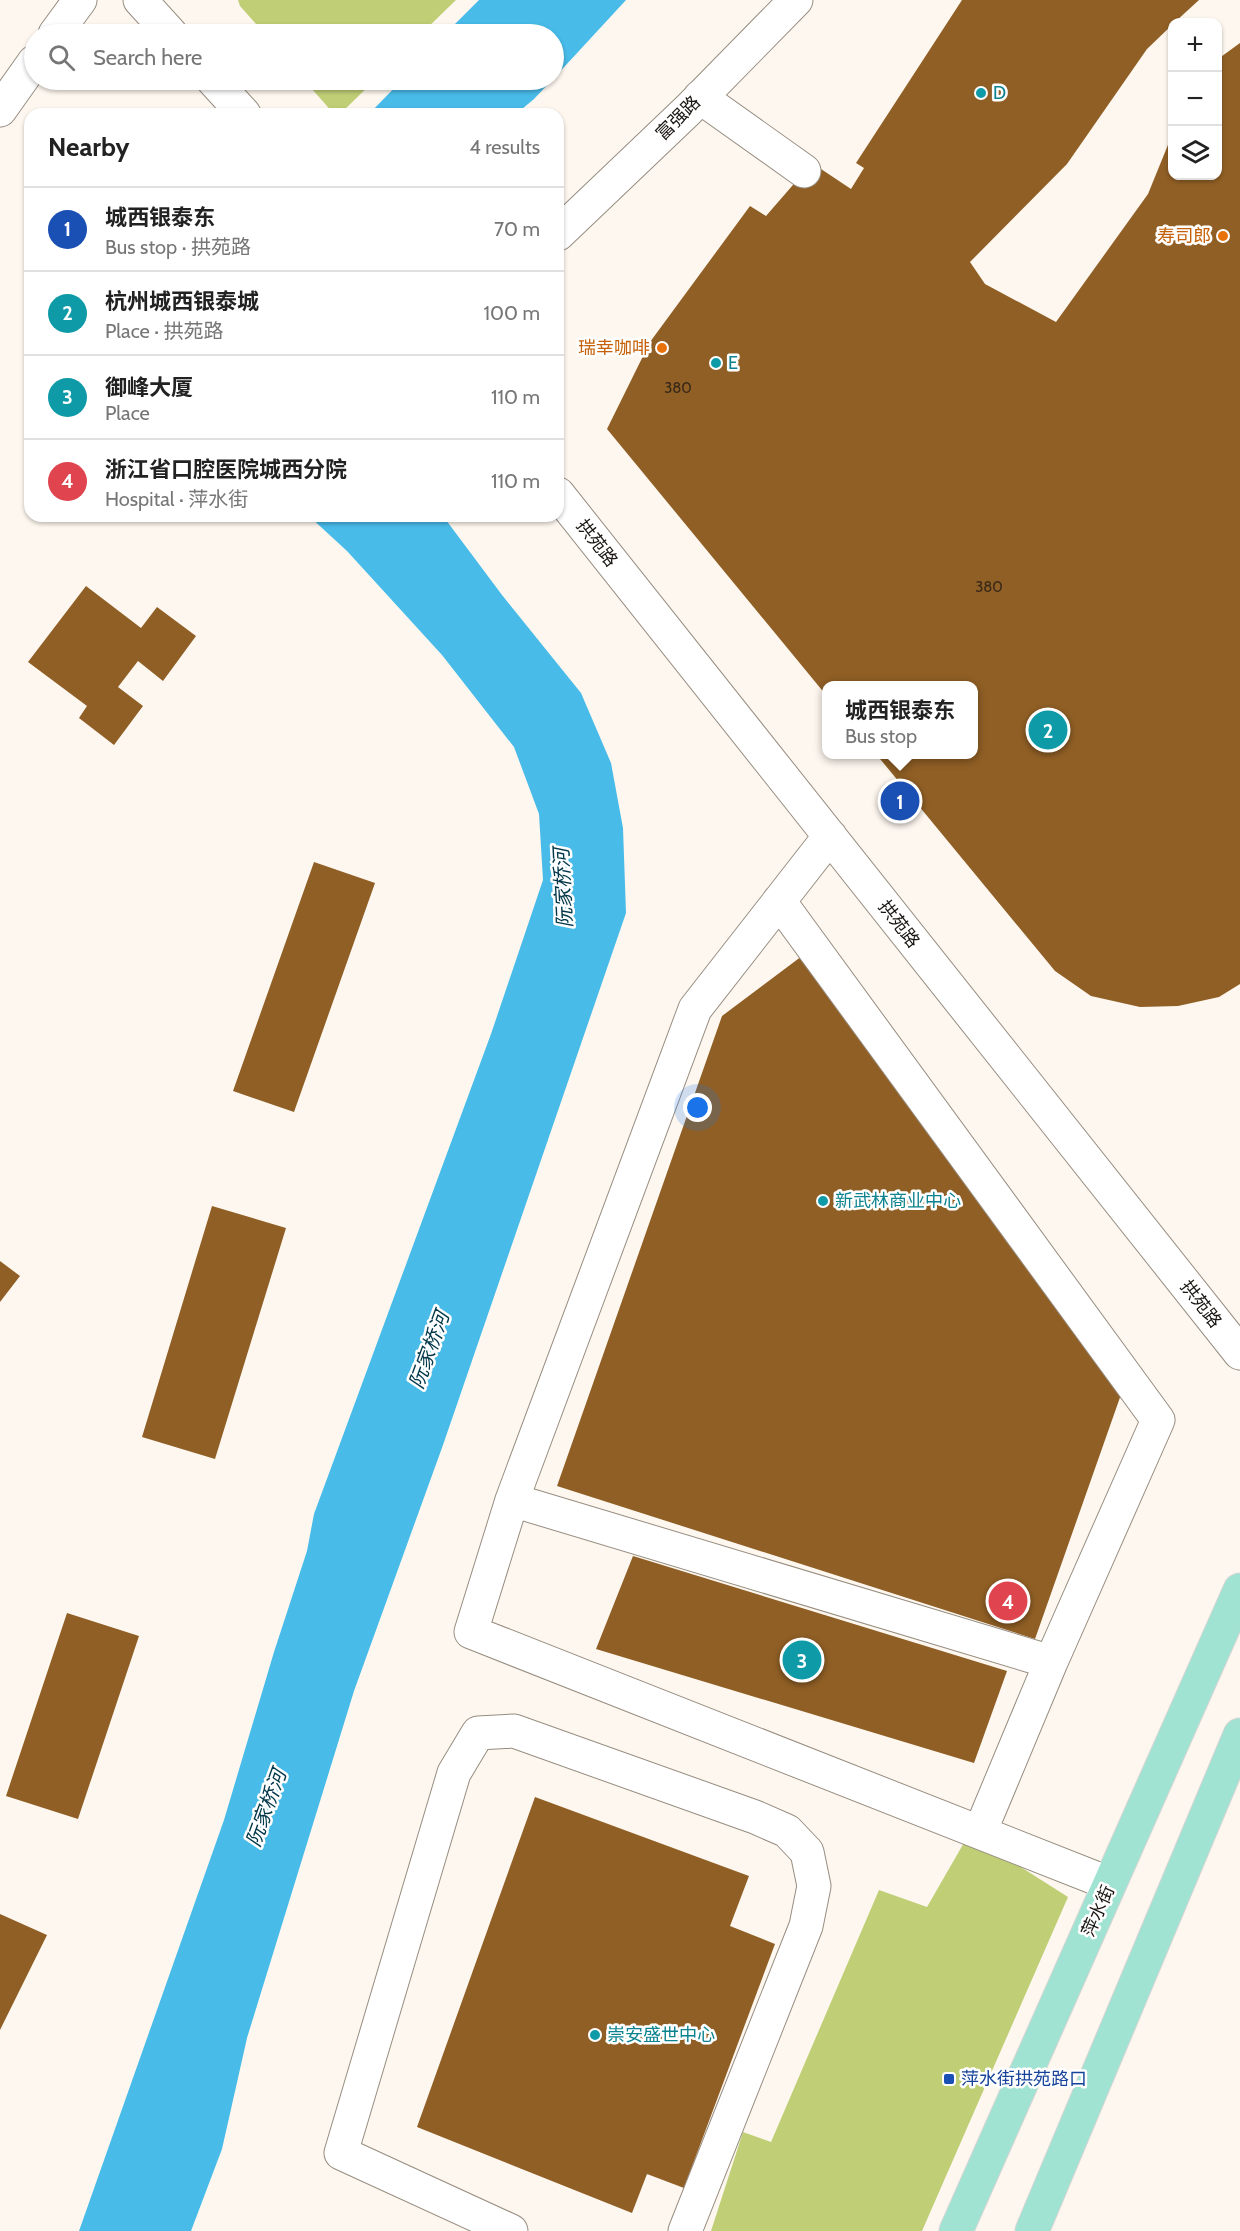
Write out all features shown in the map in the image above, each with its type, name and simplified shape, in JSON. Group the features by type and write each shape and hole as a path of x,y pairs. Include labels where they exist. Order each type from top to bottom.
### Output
{"main road":[{"name":"萍水街","path":"956,2231 1240,1590"},
{"path":"1032,2231 1240,1735"}],"street":[{"path":"62,24 80,0"},
{"path":"140,0 162,24"},
{"name":"富强路","path":"564,228 700,97 796,0"},
{"path":"0,110 24,77"},
{"path":"222,90 239,108"},
{"path":"700,97 804,171"},
{"name":"拱苑路","path":"564,502 1240,1353"},
{"path":"830,836 695,1009 512,1500 471,1632 1108,1882"},
{"path":"779,902 1158,1420 1051,1662 980,1832"},
{"path":"512,1500 1051,1662"},
{"path":"511,2231 341,2153 454,1773 478,1733 514,1731 755,1817 787,1831 807,1852 814,1886 806,1926 685,2231"}],"green space":[{"path":"238,0 456,0 431,24 256,24 240,6"},
{"path":"313,90 365,90 346,108 329,108"},
{"path":"969,1834 1068,1897 922,2231 711,2231 743,2132 771,2142 879,1890 927,1907"}],"water":[{"path":"479,0 626,0 564,67 564,24 455,24"},
{"path":"392,90 543,90 523,108 375,108"},
{"name":"阮家桥河","path":"316,522 447,522 502,595 581,693 611,763 623,828 626,913 443,1445 354,1691 247,2038 222,2149 191,2231 79,2231 224,1820 307,1551 314,1514 491,1034 543,880 539,814 514,747 442,655 347,551"}],"building":[{"path":"962,0 1199,0 1179,18 1168,18 1168,29 1147,49 1067,164 970,262 985,284 1056,322 1148,194 1168,145 1168,180 1222,180 1222,56 1240,43 1240,984 1219,997 1178,1006 1140,1007 1091,996 1055,971 880,759 978,759 978,681 822,681 822,690 607,429 650,342 750,206 766,216 812,163 851,189 864,168 856,163"},
{"path":"86,586 141,628 157,607 196,636 163,681 138,661 118,687 143,706 114,745 79,718 87,706 28,662"},
{"path":"314,862 375,883 294,1112 233,1091"},
{"name":"新武林商业中心","path":"806,953 1124,1386 1035,1639 557,1486 722,1016"},
{"path":"212,1206 286,1228 215,1459 142,1437"},
{"path":"0,1261 20,1276 0,1302"},
{"path":"633,1556 1007,1671 974,1763 596,1649"},
{"path":"67,1613 139,1636 78,1819 6,1796"},
{"name":"崇安盛世中心","path":"535,1797 749,1876 730,1926 775,1944 684,2188 647,2174 632,2213 417,2127"},
{"path":"0,1914 47,1935 0,2030"}],"place":[{"name":"D","path":"981,93"},
{"name":"寿司郎","path":"1223,236"},
{"name":"瑞幸咖啡","path":"662,348"},
{"name":"E","path":"716,363"},
{"name":"杭州城西银泰城","path":"1048,730"},
{"name":"城西银泰东","path":"900,801"},
{"name":"新武林商业中心","path":"823,1201"},
{"name":"浙江省口腔医院城西分院","path":"1008,1601"},
{"name":"御峰大厦","path":"802,1660"},
{"name":"崇安盛世中心","path":"595,2035"},
{"name":"萍水街拱苑路口","path":"949,2079"}]}
